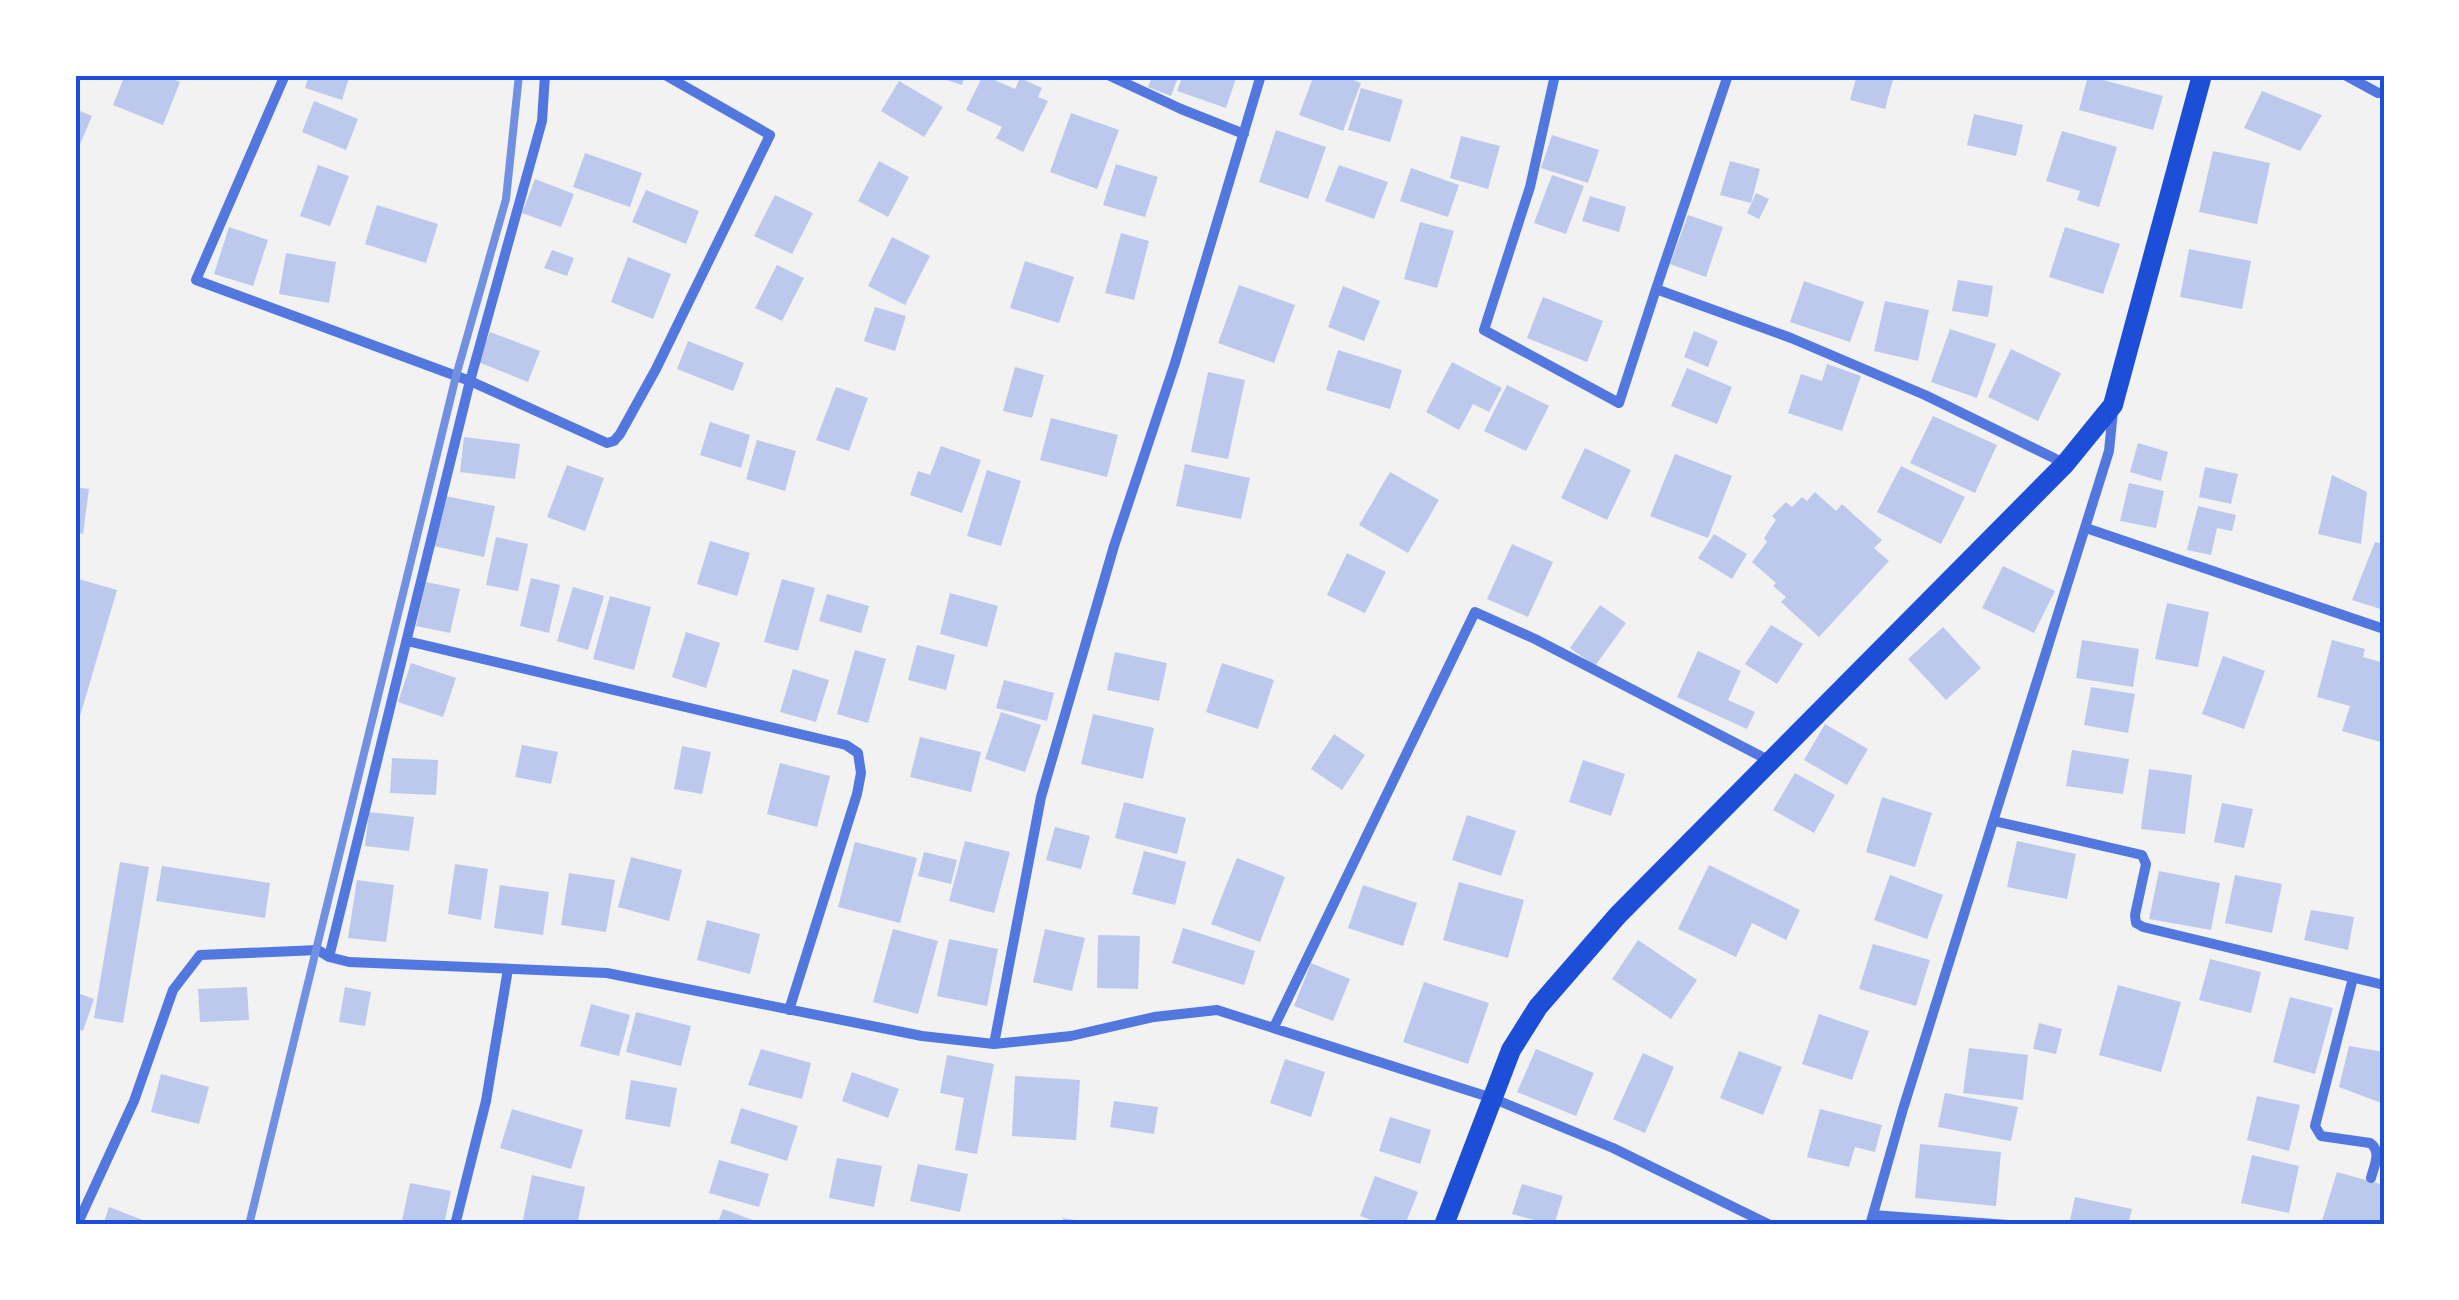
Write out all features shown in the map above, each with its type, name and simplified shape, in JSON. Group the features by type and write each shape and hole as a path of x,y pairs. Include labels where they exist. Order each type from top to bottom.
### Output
{"main road":[{"path":"1444,1225 1512,1050 1538,1008 1618,914 2065,464 2113,406 2202,75"}],"street":[{"path":"285,75 196,280 470,380 607,443 620,434 656,369 770,134 664,75"},
{"path":"329,957 470,380 542,121 545,75"},
{"path":"1108,75 1244,134"},
{"path":"994,1044 1041,797 1114,546 1176,363 1261,75"},
{"path":"1555,75 1530,188 1484,330 1619,403 1728,75"},
{"path":"2345,75 2384,93"},
{"path":"1656,290 1791,338 1925,394 2065,464"},
{"path":"2008,1225 1871,1220 2086,528 2109,450 2113,406"},
{"path":"2086,528 2384,628"},
{"path":"1274,1027 1475,612 1770,761"},
{"path":"406,642 715,712 846,745 858,753 861,773 857,794 789,1010"},
{"path":"1994,820 2142,855 2146,864 2135,915 2136,923 2143,927 2384,985"},
{"path":"77,1225 134,1101 173,990 200,955 318,950 349,962 606,974 922,1036 994,1044 1071,1036 1154,1017 1218,1010 1492,1098 1613,1148 1770,1225"},
{"path":"455,1225 486,1101 508,969"},
{"path":"2353,978 2315,1126 2322,1136 2376,1146 2371,1178"}],"building":[{"path":"125,75 162,75 180,82 163,125 113,105"},
{"path":"309,75 350,75 342,100 305,88"},
{"path":"931,75 965,75 962,85"},
{"path":"983,75 1015,89 1020,78 1042,88 1038,97 1048,101 1023,152 996,138 1002,127 966,110"},
{"path":"1153,75 1179,75 1171,96 1148,87"},
{"path":"1183,75 1237,75 1226,108 1177,91"},
{"path":"1314,75 1340,75 1361,83 1343,131 1299,115"},
{"path":"1857,75 1894,76 1885,109 1850,100"},
{"path":"2088,76 2163,96 2153,130 2079,110"},
{"path":"899,81 943,107 924,137 881,111"},
{"path":"1361,88 1403,100 1390,142 1348,130"},
{"path":"2262,91 2322,115 2300,151 2244,128"},
{"path":"314,101 358,119 346,150 302,132"},
{"path":"75,109 92,116 75,156"},
{"path":"1071,113 1119,130 1097,189 1050,172"},
{"path":"1974,114 2023,125 2016,156 1967,145"},
{"path":"1276,130 1326,147 1308,199 1259,182"},
{"path":"2062,131 2117,147 2099,207 2077,200 2080,191 2046,181"},
{"path":"1552,135 1599,150 1588,183 1541,168"},
{"path":"1461,136 1500,146 1488,189 1450,178"},
{"path":"2213,151 2270,163 2257,224 2199,212"},
{"path":"585,153 642,173 630,207 573,187"},
{"path":"879,161 909,177 888,217 858,201"},
{"path":"1730,161 1760,169 1751,203 1720,195"},
{"path":"1116,164 1158,177 1145,217 1103,205"},
{"path":"318,165 349,176 330,226 300,216"},
{"path":"1339,165 1388,182 1374,219 1325,201"},
{"path":"1411,168 1459,185 1448,217 1400,201"},
{"path":"1552,175 1584,186 1566,234 1534,223"},
{"path":"535,179 574,194 561,227 522,213"},
{"path":"646,190 699,211 686,244 632,222"},
{"path":"1756,193 1769,199 1759,219 1747,213"},
{"path":"775,195 813,213 792,254 754,236"},
{"path":"1590,196 1626,207 1619,232 1582,221"},
{"path":"377,205 438,224 426,263 365,244"},
{"path":"1688,215 1723,227 1706,277 1670,264"},
{"path":"1420,222 1454,231 1437,288 1404,279"},
{"path":"229,227 268,240 253,286 214,274"},
{"path":"2065,227 2120,244 2103,294 2049,277"},
{"path":"1121,233 1149,241 1134,300 1105,293"},
{"path":"892,237 930,256 905,305 868,286"},
{"path":"2189,249 2251,261 2242,309 2180,297"},
{"path":"552,250 574,258 567,276 544,268"},
{"path":"286,253 336,262 329,303 279,294"},
{"path":"628,257 671,274 653,319 611,302"},
{"path":"1025,261 1074,277 1059,323 1010,308"},
{"path":"777,265 804,278 782,321 755,308"},
{"path":"1958,280 1993,286 1988,317 1952,311"},
{"path":"1804,281 1864,302 1850,342 1790,322"},
{"path":"1239,285 1295,305 1274,363 1218,343"},
{"path":"1343,286 1380,301 1364,341 1328,327"},
{"path":"1543,297 1603,321 1587,362 1527,338"},
{"path":"1885,301 1929,310 1918,361 1874,351"},
{"path":"875,307 906,316 895,351 864,341"},
{"path":"1950,329 1996,344 1977,398 1931,382"},
{"path":"1694,331 1718,341 1708,367 1684,357"},
{"path":"490,332 540,351 528,382 478,362"},
{"path":"688,341 744,363 733,391 677,369"},
{"path":"2011,349 2061,373 2038,421 1988,397"},
{"path":"1338,350 1402,370 1390,409 1326,390"},
{"path":"1452,362 1502,388 1489,412 1473,404 1459,430 1426,412"},
{"path":"1827,364 1861,376 1842,431 1788,413 1801,374 1822,381"},
{"path":"1015,367 1044,375 1032,418 1003,411"},
{"path":"1687,368 1732,387 1717,424 1671,406"},
{"path":"1208,372 1245,380 1228,459 1191,452"},
{"path":"1507,385 1549,406 1526,451 1484,431"},
{"path":"836,387 868,398 849,451 816,440"},
{"path":"1933,416 1997,445 1975,493 1910,463"},
{"path":"1051,418 1118,435 1107,477 1040,460"},
{"path":"710,422 750,435 741,468 700,455"},
{"path":"464,437 520,444 515,479 460,472"},
{"path":"757,440 796,451 785,491 746,479"},
{"path":"2138,443 2168,452 2161,481 2130,472"},
{"path":"941,446 981,460 962,513 910,495 918,471 930,475"},
{"path":"1585,448 1631,470 1607,520 1561,498"},
{"path":"1675,454 1732,476 1708,538 1650,516"},
{"path":"1185,464 1250,478 1241,519 1176,506"},
{"path":"567,465 604,478 585,531 547,517"},
{"path":"1901,466 1965,497 1941,544 1877,512"},
{"path":"2205,467 2238,474 2231,504 2199,497"},
{"path":"987,470 1021,481 1001,546 967,536"},
{"path":"1390,472 1439,500 1408,553 1359,525"},
{"path":"2332,475 2367,492 2361,544 2318,534"},
{"path":"2129,483 2164,491 2156,528 2120,521"},
{"path":"75,487 89,489 83,534 75,532"},
{"path":"1815,492 1836,511 1842,504 1882,540 1874,548 1889,561 1819,637 1781,602 1786,597 1773,586 1776,583 1752,562 1767,542 1764,538 1776,520 1772,516 1786,502 1792,507 1802,497 1807,501"},
{"path":"445,496 495,506 484,557 434,546"},
{"path":"2198,506 2236,515 2232,531 2217,528 2211,555 2187,550"},
{"path":"1714,534 1747,554 1732,579 1698,558"},
{"path":"496,537 528,544 518,591 486,585"},
{"path":"710,541 750,553 737,596 697,584"},
{"path":"2375,542 2384,544 2384,610 2352,600"},
{"path":"1512,544 1553,562 1528,617 1487,599"},
{"path":"1347,553 1386,572 1365,613 1327,595"},
{"path":"2003,566 2055,591 2034,633 1982,608"},
{"path":"75,578 117,590 76,730 75,730"},
{"path":"531,578 560,585 549,633 520,626"},
{"path":"782,579 815,588 798,651 764,642"},
{"path":"426,582 460,589 450,633 416,626"},
{"path":"573,587 604,596 588,650 557,641"},
{"path":"950,593 998,606 987,647 940,634"},
{"path":"827,594 869,606 861,633 819,621"},
{"path":"610,596 651,607 634,670 593,659"},
{"path":"2167,603 2209,612 2198,667 2155,659"},
{"path":"1600,605 1626,623 1595,666 1570,648"},
{"path":"1771,625 1803,644 1777,684 1745,664"},
{"path":"1943,627 1981,668 1946,700 1908,659"},
{"path":"686,632 720,643 706,688 672,677"},
{"path":"2082,640 2139,649 2133,687 2076,678"},
{"path":"2332,640 2365,649 2363,657 2384,663 2384,743 2342,731 2350,706 2317,697"},
{"path":"917,645 955,655 946,690 908,680"},
{"path":"855,650 886,659 868,723 837,714"},
{"path":"1698,651 1741,671 1728,700 1755,712 1747,729 1677,697"},
{"path":"1115,652 1167,663 1159,701 1107,690"},
{"path":"2223,656 2265,671 2244,729 2202,714"},
{"path":"411,663 456,678 443,717 398,702"},
{"path":"1222,663 1274,680 1258,729 1206,712"},
{"path":"793,669 829,680 816,722 780,712"},
{"path":"1004,680 1054,693 1047,721 996,708"},
{"path":"2091,687 2135,694 2128,733 2084,725"},
{"path":"1001,712 1041,725 1025,772 985,759"},
{"path":"1093,714 1154,728 1143,779 1081,764"},
{"path":"1825,724 1868,749 1847,785 1804,760"},
{"path":"1334,734 1365,755 1342,790 1311,769"},
{"path":"920,737 981,752 971,792 910,777"},
{"path":"522,745 558,752 551,784 515,777"},
{"path":"682,746 711,752 702,794 674,789"},
{"path":"2072,750 2129,759 2123,794 2066,786"},
{"path":"392,758 438,760 436,795 390,793"},
{"path":"1583,760 1625,774 1611,816 1569,802"},
{"path":"780,763 830,776 817,827 767,814"},
{"path":"2149,769 2192,775 2185,834 2141,829"},
{"path":"1795,773 1835,795 1814,833 1773,810"},
{"path":"1882,797 1932,813 1915,867 1866,852"},
{"path":"1124,802 1186,818 1177,854 1115,838"},
{"path":"2222,803 2253,809 2244,848 2214,842"},
{"path":"369,812 414,817 409,851 365,846"},
{"path":"1467,815 1516,831 1501,876 1452,860"},
{"path":"1055,827 1090,836 1081,869 1046,860"},
{"path":"965,841 1010,852 994,913 949,901"},
{"path":"2017,841 2076,854 2067,899 2007,887"},
{"path":"855,842 917,858 900,923 838,907"},
{"path":"1144,851 1186,862 1175,905 1132,894"},
{"path":"924,852 957,860 951,884 918,876"},
{"path":"631,857 682,870 669,921 618,907"},
{"path":"1237,858 1285,877 1260,942 1211,924"},
{"path":"120,862 149,867 123,1023 94,1018"},
{"path":"455,864 488,869 481,920 448,914"},
{"path":"1709,865 1800,910 1786,940 1752,923 1736,957 1678,929"},
{"path":"162,866 270,883 265,918 156,901"},
{"path":"2159,871 2220,883 2211,930 2149,919"},
{"path":"569,873 615,880 606,932 561,925"},
{"path":"1890,875 1943,895 1927,939 1874,920"},
{"path":"2235,875 2282,884 2272,933 2225,923"},
{"path":"357,880 394,885 386,942 348,938"},
{"path":"1459,882 1524,900 1508,958 1443,940"},
{"path":"500,885 549,892 543,935 494,928"},
{"path":"1363,885 1417,903 1403,946 1348,928"},
{"path":"2311,910 2354,917 2348,950 2304,940"},
{"path":"707,920 760,934 750,974 697,960"},
{"path":"1183,928 1255,951 1244,985 1172,963"},
{"path":"893,929 938,941 918,1014 873,1002"},
{"path":"1045,929 1085,938 1072,991 1033,982"},
{"path":"1098,935 1140,936 1138,989 1097,988"},
{"path":"949,939 998,949 987,1006 937,996"},
{"path":"1638,940 1697,980 1671,1019 1612,979"},
{"path":"1873,944 1930,960 1916,1006 1859,989"},
{"path":"2210,959 2261,972 2251,1013 2199,1000"},
{"path":"1311,963 1350,979 1333,1021 1294,1006"},
{"path":"1424,982 1489,1003 1468,1064 1403,1042"},
{"path":"2118,985 2181,1002 2161,1072 2099,1055"},
{"path":"247,987 249,1020 200,1022 198,989"},
{"path":"345,987 371,992 365,1026 339,1022"},
{"path":"75,992 94,999 83,1031 75,1028"},
{"path":"2290,997 2333,1008 2315,1074 2273,1062"},
{"path":"591,1004 630,1015 619,1056 580,1046"},
{"path":"636,1012 691,1026 681,1066 626,1052"},
{"path":"1819,1014 1869,1031 1852,1080 1802,1064"},
{"path":"2039,1023 2062,1029 2056,1054 2033,1049"},
{"path":"2349,1046 2384,1052 2384,1104 2339,1087"},
{"path":"1969,1048 2028,1055 2023,1100 1963,1093"},
{"path":"761,1049 811,1063 802,1099 748,1085"},
{"path":"1536,1049 1594,1073 1576,1116 1517,1092"},
{"path":"1739,1051 1782,1067 1763,1115 1720,1098"},
{"path":"1643,1053 1674,1067 1645,1133 1613,1119"},
{"path":"947,1055 994,1064 977,1154 955,1150 964,1098 940,1093"},
{"path":"1285,1059 1325,1072 1311,1117 1270,1103"},
{"path":"852,1072 899,1089 888,1118 842,1101"},
{"path":"161,1074 209,1087 199,1124 151,1112"},
{"path":"1015,1076 1080,1080 1076,1140 1012,1136"},
{"path":"631,1080 677,1088 670,1127 625,1119"},
{"path":"1945,1093 2018,1107 2011,1141 1938,1127"},
{"path":"2257,1096 2300,1105 2289,1151 2247,1140"},
{"path":"1114,1101 1158,1107 1154,1134 1110,1127"},
{"path":"741,1108 798,1126 787,1161 730,1143"},
{"path":"512,1109 583,1130 571,1169 500,1148"},
{"path":"1820,1109 1882,1125 1875,1152 1855,1147 1849,1167 1807,1157"},
{"path":"1390,1117 1431,1130 1420,1164 1379,1151"},
{"path":"1920,1144 2001,1152 1996,1206 1915,1198"},
{"path":"2252,1155 2299,1166 2289,1213 2241,1203"},
{"path":"837,1158 882,1166 874,1207 829,1198"},
{"path":"719,1160 769,1174 759,1207 709,1193"},
{"path":"918,1164 968,1174 960,1212 910,1201"},
{"path":"2337,1172 2384,1185 2382,1225 2321,1224"},
{"path":"532,1175 585,1187 577,1225 523,1220"},
{"path":"1375,1176 1418,1192 1405,1225 1385,1225 1360,1216"},
{"path":"410,1183 451,1191 444,1225 401,1225"},
{"path":"1522,1184 1563,1196 1554,1225 1512,1214"},
{"path":"2075,1197 2132,1209 2128,1225 2092,1225 2070,1220"},
{"path":"109,1207 156,1225 103,1225"},
{"path":"723,1209 758,1222 757,1225 717,1225"},
{"path":"1063,1218 1093,1223 1062,1225"}],"railway":[{"path":"249,1225 456,376 506,199 519,75"}]}
